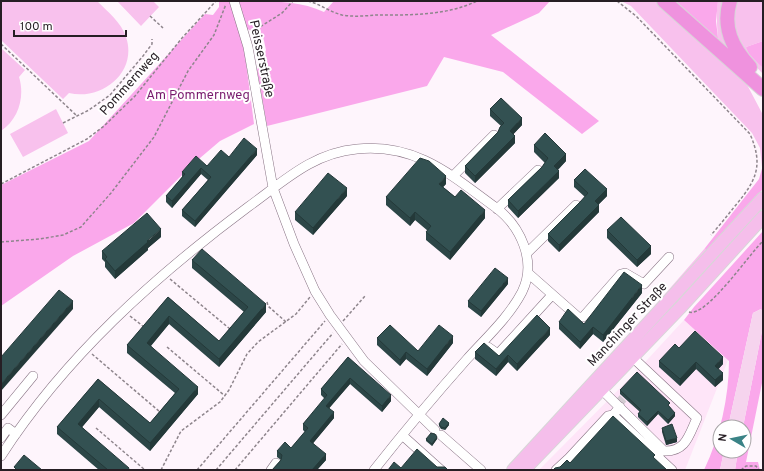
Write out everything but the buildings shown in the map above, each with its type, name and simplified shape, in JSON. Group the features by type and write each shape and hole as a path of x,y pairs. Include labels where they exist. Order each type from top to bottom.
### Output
{"highway":[{"path":"664,1 763,90"},
{"path":"730,1 726,20 731,40 742,59 763,80"}],"main road":[{"name":"Manchinger Straße","path":"524,470 602,390 629,353 763,198"},
{"name":"Manchinger Straße","path":"513,470 629,353 680,308 763,217"}],"street":[{"name":"Peisserstraße","path":"234,1 245,36 273,188 294,244 315,291 338,327 364,361 418,416 481,470"},
{"path":"453,176 494,135"},
{"path":"1,456 16,434 85,348 164,274 217,230 309,162 333,153 359,149 386,150 414,155 441,167 507,216 520,235 527,253 528,273 523,291 509,311 418,416 374,470"},
{"path":"497,209 538,170"},
{"path":"527,253 576,205"},
{"path":"528,273 578,317 583,317 621,274 625,273 644,284 669,257"},
{"path":"483,342 498,354 552,295"},
{"path":"602,390 664,451 674,451 684,444 697,418 629,353"},
{"path":"1,415 33,376"},
{"path":"556,470 608,416 613,415 620,407"},
{"path":"613,415 672,470"},
{"path":"1,438 5,425 16,434"},
{"path":"402,435 441,470"}],"path":[{"name":"Pommernweg","path":"1,184 87,139 104,126 135,96 182,38 216,1"},
{"path":"1,242 40,239 63,234 81,227 111,193 154,137 188,71 214,35 228,1"},
{"path":"245,36 282,13 293,1"},
{"path":"308,1 332,11 353,16 418,15 456,8 476,1"},
{"path":"617,1 636,16 750,134 757,148 759,163 756,176 749,190 712,235"},
{"path":"150,16 163,28"},
{"path":"63,124 101,102 110,95 152,44 152,39"},
{"path":"1,44 77,116"},
{"path":"680,308 692,313 698,312 732,278 763,241"},
{"path":"164,274 233,332"},
{"path":"161,470 181,431 190,422 220,402 225,396 247,354 258,342 296,314 315,291"},
{"path":"216,470 365,296"},
{"path":"267,302 268,306 286,322"},
{"path":"124,311 147,330"},
{"path":"197,470 330,315"},
{"path":"235,470 347,339"},
{"path":"166,347 225,396"},
{"path":"85,348 163,414"},
{"path":"96,428 145,470"},
{"path":"741,470 746,466 756,466 759,470"}],"shaded area":[{"path":"1,1 97,1 118,22 126,37 128,50 127,62 122,72 105,88 94,93 69,93 63,99 1,40"},
{"path":"117,1 153,1 159,7 141,26"},
{"path":"621,1 658,1 743,77 763,115 762,167 760,148 752,133 631,6"},
{"path":"671,1 676,1 718,38 718,1 723,1 721,8 721,26 729,50"},
{"path":"735,1 763,1 763,41 746,47 763,68 763,74 744,54 735,39 732,7"},
{"path":"1,48 25,70 19,77 21,84 21,99 19,107 12,120 1,131"},
{"path":"56,109 68,133 23,157 10,134"},
{"path":"705,248 706,254 632,332"},
{"path":"761,309 763,314 763,326 745,419 730,419 753,313"},
{"path":"684,320 728,360 685,470 539,470 635,373"},
{"path":"722,459 737,459 735,470 720,470"}],"green space":[{"name":"Am Pommernweg","path":"219,1 229,1 233,6 244,47 254,124 220,141 193,164 134,223 73,256 1,306 1,185 89,141 205,14 213,15 219,7"},
{"path":"239,1 294,3 324,12 334,1 550,1 539,13 491,35 599,121 582,134 503,72 444,57 427,86 267,126 257,70 266,50 263,36 245,28"},
{"path":"676,1 718,1 716,21 718,38 715,38"},
{"path":"763,41 763,68 749,54 746,47"},
{"path":"763,165 763,189 706,254 705,248 759,179"},
{"path":"763,231 763,314 761,309 753,313 730,419 722,419 729,375 729,361 684,320"},
{"path":"763,326 763,378 752,432 752,419 745,419"},
{"path":"712,452 712,459 722,459 720,470 704,470"},
{"path":"737,459 747,459 746,462 758,462 760,470 735,470"}],"tunnel":[{"path":"617,405 648,371"}]}
